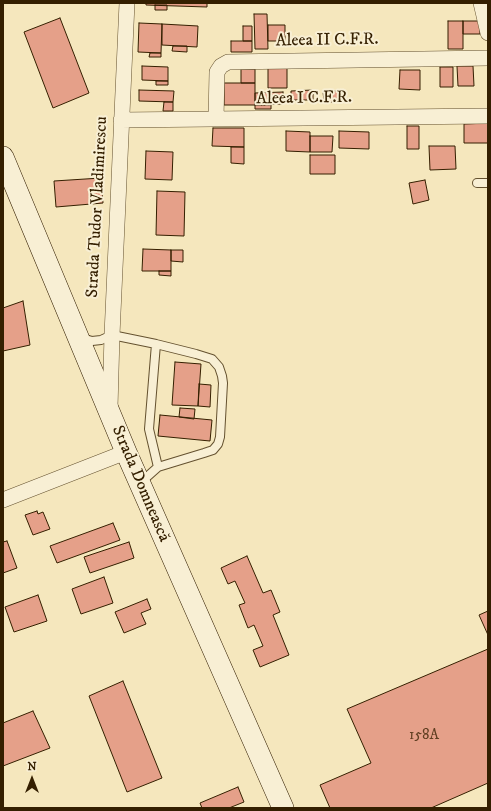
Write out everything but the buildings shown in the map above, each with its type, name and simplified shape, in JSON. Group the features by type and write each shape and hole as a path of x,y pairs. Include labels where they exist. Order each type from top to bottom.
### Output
{"main road":[{"name":"Strada Domnească","path":"3,157 139,484 283,808"}],"street":[{"name":"Strada Tudor Vladimirescu","path":"110,413 112,335 127,3"},
{"path":"481,3 488,33"},
{"name":"Aleea II C.F.R.","path":"216,119 217,72 221,66 228,62 488,58"},
{"name":"Aleea I C.F.R.","path":"121,120 488,116"},
{"path":"3,500 126,452"}],"lane":[{"path":"477,183 488,183"},
{"path":"76,334 85,340 92,341 101,340 112,335 196,354 212,359 222,376 223,383 220,438 218,444 212,450 158,467 139,484"},
{"path":"156,344 149,429 158,467"}]}
